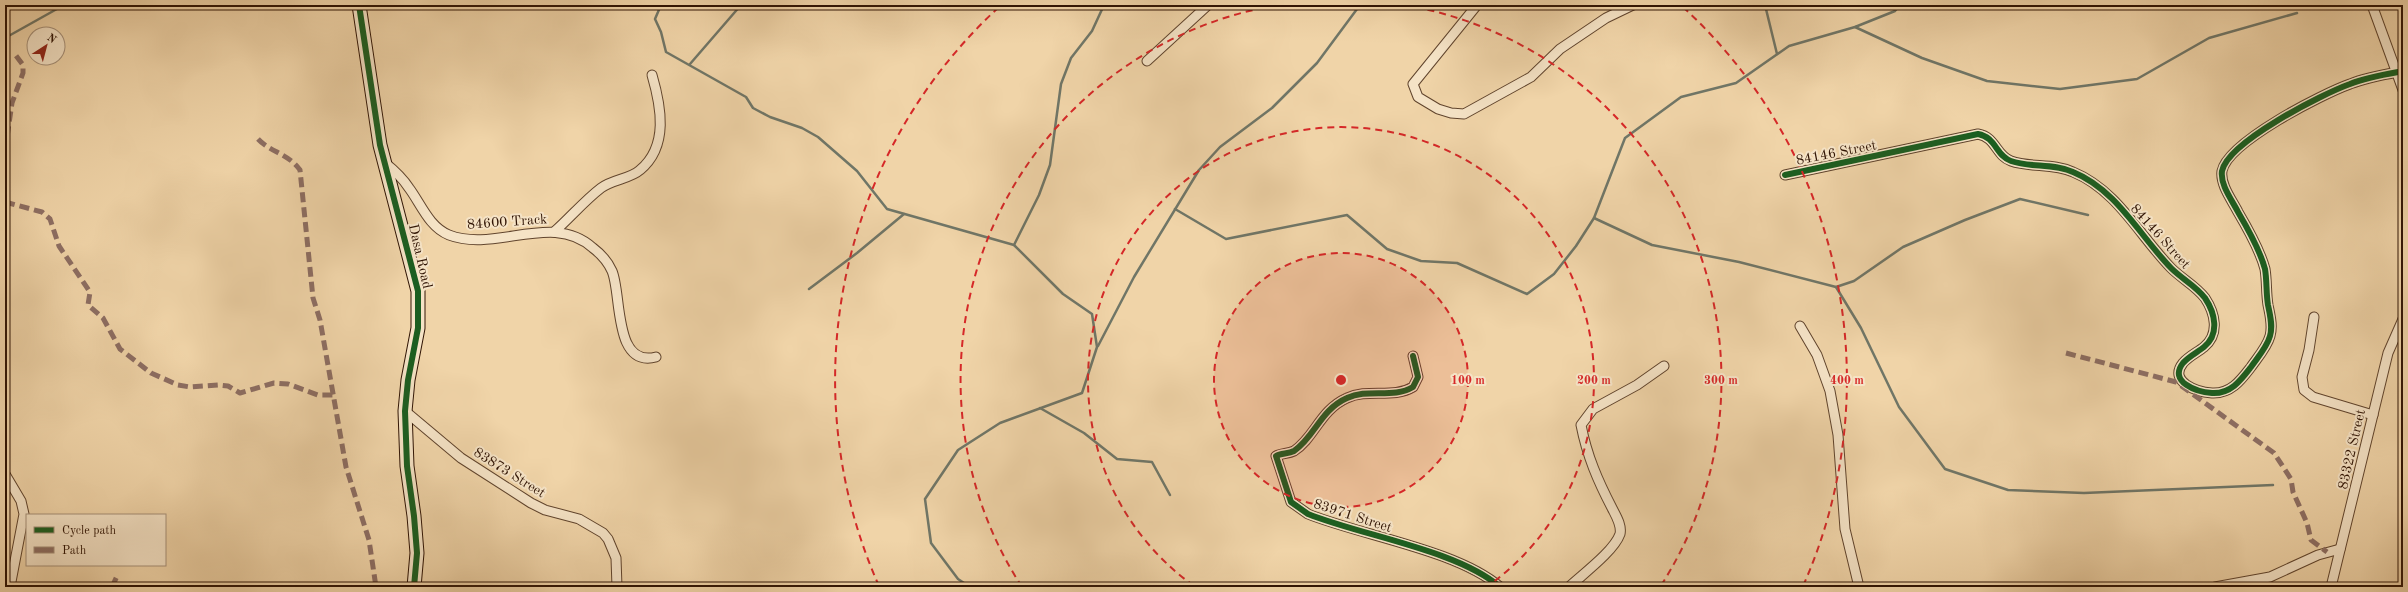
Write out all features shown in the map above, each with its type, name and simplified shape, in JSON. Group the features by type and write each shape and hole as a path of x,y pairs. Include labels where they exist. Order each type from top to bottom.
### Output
{"street":[{"name":"Dasa Road","path":"359,5 384,162 418,291 418,328 408,380 405,411 407,466 416,538 416,573 414,587"},
{"path":"1147,61 1208,5"},
{"path":"1477,5 1413,84 1415,92 1423,101 1438,109 1451,113 1464,114 1531,78 1560,49 1606,18 1633,5"},
{"path":"2372,5 2402,85"},
{"name":"84146 Street","path":"1785,175 1978,134 1988,137 2002,155 2011,161 2065,169 2085,178 2110,196 2166,262 2200,293 2207,302 2215,325 2213,335 2207,345 2186,360 2181,366 2179,376 2182,382 2195,389 2220,393 2230,389 2242,380 2268,341 2272,326 2262,261 2224,184 2223,168 2227,160 2239,148 2302,106 2350,84 2398,72"},
{"name":"84600 Track","path":"384,162 399,174 433,224 448,235 464,238 499,238 554,232 602,188 641,170 655,151 660,130 661,114 652,75"},
{"path":"554,232 571,233 592,246 605,259 612,272 618,312 626,342 638,356 647,359 656,357"},
{"path":"2314,317 2309,350 2302,377 2304,390 2313,397 2373,415"},
{"name":"83322 Street","path":"2331,587 2388,353 2401,327 2403,319"},
{"path":"1800,326 1817,355 1830,391 1838,436 1845,529 1859,587"},
{"name":"83971 Street","path":"1413,356 1418,377 1413,387 1399,392 1368,392 1346,398 1323,416 1295,450 1276,456 1287,492 1295,506 1308,514 1438,556 1483,575 1500,587"},
{"path":"1569,587 1604,555 1619,535 1620,530 1619,520 1593,472 1581,425 1593,409 1637,385 1664,366"},
{"name":"83873 Street","path":"405,411 461,458 486,476 536,506 579,519 603,533 608,539 616,558 616,587"},
{"path":"5,474 21,501 24,514 10,587"},
{"path":"2216,587 2270,577 2327,552 2340,549"}],"waterway":[{"path":"5,38 64,5"},
{"path":"661,5 655,19 661,32 666,52 746,97 753,108 770,117 802,128 818,137 857,171 887,209 1014,245 1063,294 1092,314 1097,347 1082,393 1000,423 958,450 925,499 931,543 958,579 970,587"},
{"path":"690,64 741,5"},
{"path":"1014,245 1039,195 1050,165 1061,84 1071,58 1092,31 1104,5"},
{"path":"1098,346 1134,277 1199,170 1220,147 1272,108 1317,63 1360,5"},
{"path":"1765,5 1777,54"},
{"path":"1175,209 1226,239 1347,215 1387,249 1421,261 1457,263 1527,294 1554,274 1576,246 1594,218 1625,138 1681,97 1736,83 1789,46 1855,27 1895,11 1900,5"},
{"path":"1855,27 1922,58 1987,81 2060,89 2137,79 2209,38 2297,13"},
{"path":"1836,287 1854,281 1903,247 1965,220 2020,199 2088,215"},
{"path":"809,289 857,253 904,214"},
{"path":"1594,218 1652,245 1739,262 1836,287 1861,328 1899,407 1945,469 2008,490 2084,493 2273,485"},
{"path":"1040,408 1084,433 1117,459 1152,462 1170,495"}],"marked path":[{"path":"5,151 12,103 23,73 23,65 14,53"},
{"path":"258,139 268,147 290,160 300,170 313,298 320,320 346,467 369,540 376,587"},
{"path":"5,202 42,212 50,219 59,246 90,292 88,305 103,318 120,349 151,373 178,385 190,387 219,385 228,386 240,393 274,383 288,384 318,395 334,395"},
{"path":"2066,353 2176,382 2274,453 2291,479 2293,492 2307,523 2311,540 2327,552"},
{"path":"112,587 118,574"}],"cycle path":[{"path":"359,5 380,145 418,291 418,328 408,380 405,411 407,466 414,516 417,553 414,587"},
{"path":"1785,175 1978,134 1989,139 2006,159 2019,163 2058,167 2089,180 2115,202 2171,268 2205,298 2213,317 2214,330 2209,342 2183,363 2179,370 2179,376 2186,385 2199,391 2219,393 2230,389 2243,377 2265,348 2271,332 2271,320 2267,300 2266,274 2263,262 2223,182 2222,171 2228,159 2258,133 2299,108 2337,89 2356,82 2398,72"},
{"path":"1413,356 1418,377 1413,387 1405,391 1363,394 1347,398 1330,409 1307,438 1294,451 1276,456 1291,502 1308,514 1330,522 1435,553 1460,563 1482,574 1500,587"}]}
